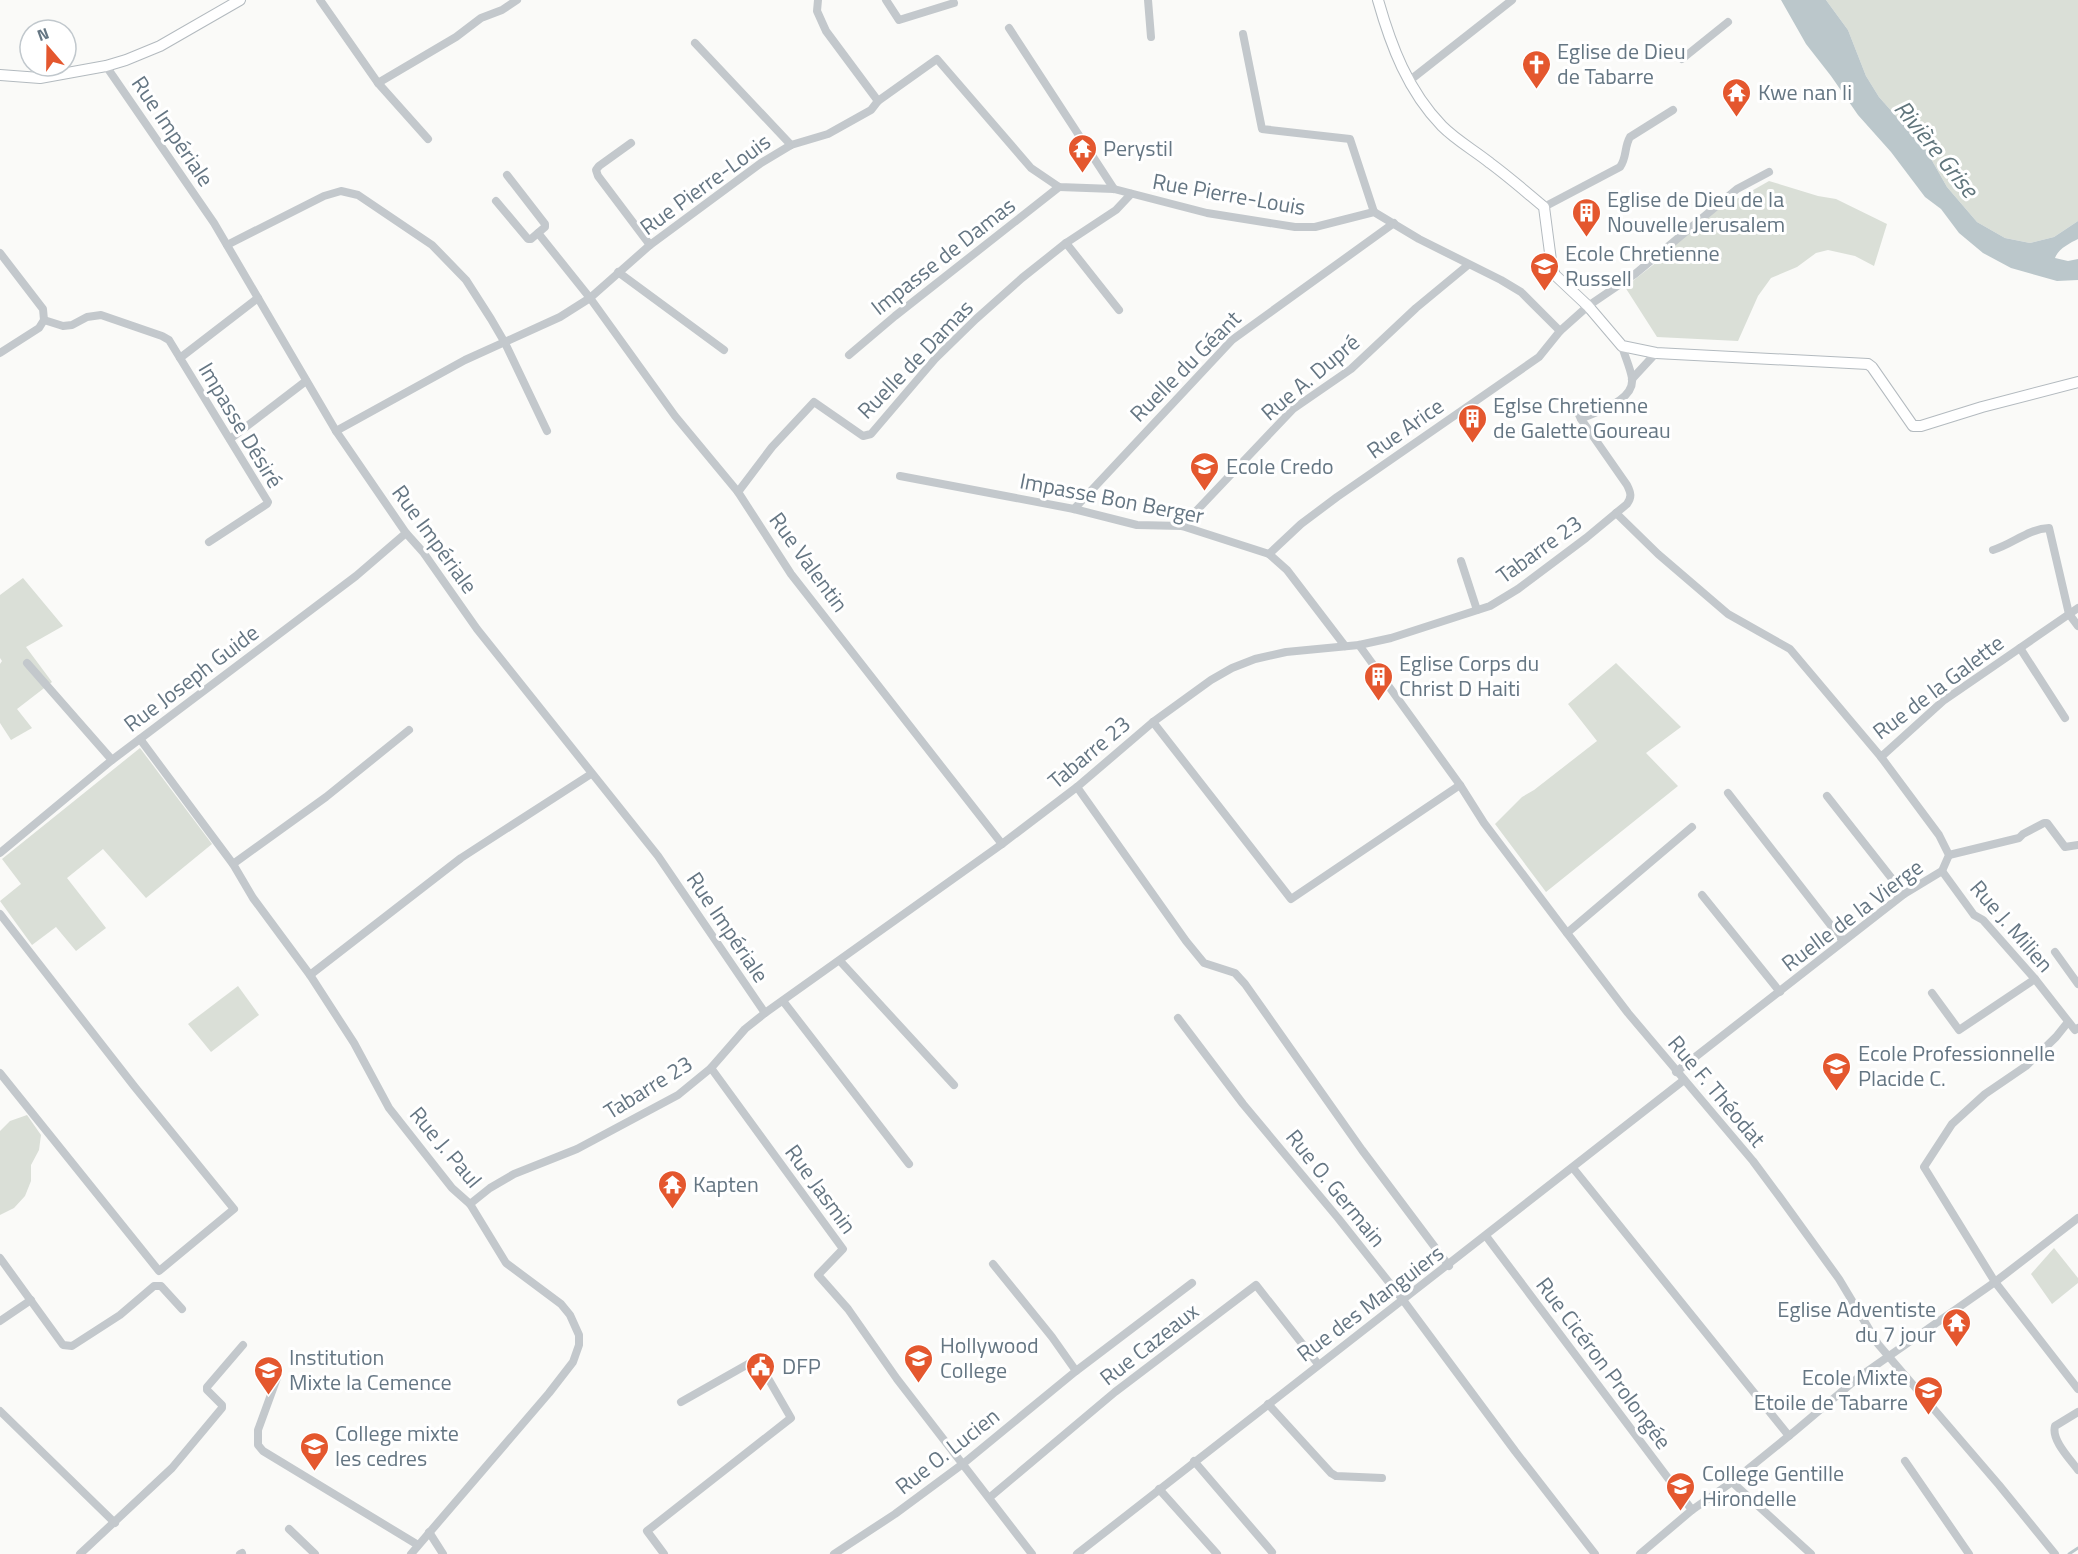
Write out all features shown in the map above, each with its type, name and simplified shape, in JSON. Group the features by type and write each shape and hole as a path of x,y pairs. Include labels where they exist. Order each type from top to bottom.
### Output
{"street":[{"path":"0,75 40,78 126,60 160,46 240,0"},
{"path":"320,0 378,83 428,139"},
{"path":"378,83 456,37 481,18 502,10 517,0"},
{"path":"818,0 817,11 826,30 878,100"},
{"path":"886,0 899,20 954,3"},
{"path":"1148,0 1152,36"},
{"path":"1378,0 1390,43 1409,81 1441,125 1544,207 1553,271 1588,306 1622,346 1632,379"},
{"path":"1409,81 1512,0"},
{"path":"1682,58 1728,22"},
{"path":"1009,28 1114,189"},
{"path":"1243,34 1262,129 1350,139 1374,212 1419,239 1521,292 1560,331 1588,306 1635,274 1737,189 1769,172"},
{"path":"695,43 791,145"},
{"name":"Rue Pierre-Louis","path":"336,431 465,360 560,317 590,298 650,245 761,163 791,145 828,134 871,110 878,100 937,59 1030,168 1059,187 1114,189 1207,213 1295,227 1315,226 1374,212"},
{"name":"Rue Impériale","path":"106,66 214,223 336,431 406,533 423,552 477,629 658,856 765,1013"},
{"path":"1544,207 1620,167 1626,156 1627,143 1630,138 1673,110"},
{"path":"631,143 596,170 598,176 650,245"},
{"path":"496,201 528,239 545,227 507,175"},
{"name":"Impasse de Damas","path":"849,355 1059,187"},
{"path":"227,245 324,195 342,191 358,195 432,245 466,280 505,342 547,431"},
{"name":"Ruelle de Damas","path":"738,492 772,447 814,402 863,436 871,434 943,351 1022,278 1066,243 1116,210 1131,194"},
{"name":"Ruelle du Géant","path":"1074,509 1232,340 1394,223"},
{"name":"Rue Valentin","path":"538,233 590,298 675,416 738,492 791,574 1002,844"},
{"path":"1066,243 1119,310"},
{"path":"0,253 43,309 44,320 39,328 0,353"},
{"name":"Rue A. Dupré","path":"1182,526 1293,409 1351,369 1416,308 1468,265"},
{"path":"618,272 724,350"},
{"name":"Impasse Désiré","path":"209,542 268,503 180,358 258,298"},
{"path":"44,320 63,326 72,325 87,317 101,315 162,336 169,340 180,358"},
{"name":"Rue Arice","path":"1269,554 1301,524 1337,497 1539,357 1560,331"},
{"path":"1622,346 1656,353 1868,364 1913,426 1921,426 1982,407 2078,382"},
{"path":"1574,404 1581,419 1622,399 1628,394 1632,379 1656,353"},
{"path":"230,439 306,381"},
{"name":"Tabarre 23","path":"470,1204 490,1188 514,1174 578,1149 668,1101 697,1081 745,1029 765,1013 1002,844 1077,787 1154,722 1211,680 1255,658 1286,652 1359,645 1391,638 1490,606 1518,589 1617,513 1631,499 1631,492 1581,419"},
{"name":"Impasse Bon Berger","path":"900,476 1074,509 1137,525 1182,526 1269,554 1287,570 1344,646"},
{"name":"Rue de la Galette","path":"1617,513 1658,554 1728,614 1790,649 1881,757 1943,701 2078,608"},
{"path":"1993,550 2006,546 2028,532 2049,528 2069,614 2078,626"},
{"name":"Rue Joseph Guide","path":"0,853 112,760 356,576 406,533"},
{"path":"1461,561 1477,609"},
{"name":"Rue F. Théodat","path":"1359,645 1460,785 1484,823 1567,933 1676,1072 1753,1161 1779,1196 1839,1279 1887,1356 2055,1554"},
{"path":"2020,648 2065,718"},
{"path":"27,663 112,760"},
{"path":"1154,722 1291,898 1460,785"},
{"path":"233,864 326,797 409,730"},
{"name":"Rue J. Paul","path":"140,739 233,864 253,898 310,975 354,1043 389,1108 452,1188 470,1204 507,1263 561,1304 570,1314 579,1335 579,1345 573,1362 411,1554"},
{"name":"Ruelle de la Vierge","path":"1676,1072 1904,894 1942,871 1948,855 1939,835 1881,757"},
{"path":"310,975 461,858 591,774"},
{"path":"1077,787 1204,963 1235,973 1245,984 1362,1150 1449,1266"},
{"path":"1728,793 1843,941"},
{"path":"1827,796 1904,894"},
{"path":"1948,855 2019,838 2043,823 2047,823 2065,846 2078,845"},
{"path":"1567,933 1692,827"},
{"name":"Rue J. Milien","path":"1942,871 1974,915 1983,920 2035,979 2075,1030 2078,1028"},
{"path":"1702,895 1780,992"},
{"path":"0,914 134,1086 234,1209 159,1271 0,1073"},
{"path":"2055,952 2078,984"},
{"path":"840,961 954,1085"},
{"path":"1932,993 1959,1030 2035,979"},
{"path":"783,1001 909,1164"},
{"name":"Rue O. Germain","path":"1179,1018 1243,1104 1403,1300 1595,1554"},
{"path":"2068,1022 2026,1066 1985,1094 1952,1124 1924,1167 1995,1282 2078,1389"},
{"name":"Rue Jasmin","path":"711,1068 843,1250 818,1275 848,1309 897,1378 1032,1554"},
{"name":"Rue des Manguiers","path":"1077,1554 1318,1364 1449,1266 1684,1080"},
{"path":"1573,1168 1789,1436"},
{"path":"1640,1554 1692,1510 1732,1482 1887,1356 1995,1282 2078,1218"},
{"name":"Rue Cicéron Prolongée","path":"1486,1236 1692,1510"},
{"path":"0,1258 63,1345 72,1346 120,1315 154,1286 161,1286 182,1309"},
{"path":"993,1264 1052,1337 1076,1371"},
{"name":"Rue O. Lucien","path":"834,1554 895,1514 964,1463 1076,1371 1192,1283"},
{"name":"Rue Cazeaux","path":"988,1498 1115,1392 1256,1285 1318,1364"},
{"path":"0,1321 31,1300"},
{"path":"80,1554 172,1468 222,1408 207,1387 243,1345"},
{"path":"664,1554 647,1531 791,1418 757,1359 681,1402"},
{"path":"277,1378 256,1437 262,1451 418,1545"},
{"path":"1268,1404 1331,1473 1343,1477 1382,1478"},
{"path":"0,1411 115,1523"},
{"path":"2078,1412 2055,1426 2054,1430 2056,1437 2078,1470"},
{"path":"1194,1461 1272,1552"},
{"path":"1905,1461 1968,1554"},
{"path":"1732,1482 1811,1554"},
{"path":"1159,1489 1217,1554"},
{"path":"289,1529 315,1554"},
{"path":"429,1532 443,1554"}],"shaded area":[{"path":"1781,0 1826,0 1848,30 1866,76 1879,97 1926,150 1947,187 1977,222 2005,238 2030,243 2054,237 2078,221 2078,239 2061,249 2055,258 2068,261 2078,259 2078,280 2057,281 2011,268 1983,253 1959,233 1941,209 1925,197 1891,152 1858,115 1806,44"},
{"path":"1826,0 2078,0 2078,221 2054,237 2030,243 2005,238 1977,222 1947,187 1926,150 1879,97 1866,76 1848,30"},
{"path":"1769,181 1836,199 1887,224 1874,266 1855,256 1828,250 1816,253 1797,267 1771,278 1758,296 1738,341 1657,337 1625,287 1700,222 1726,203"},
{"path":"23,578 63,626 26,647 52,682 17,709 32,728 11,740 0,723 0,664 2,661 0,658 0,595"},
{"path":"1616,663 1681,727 1646,753 1678,786 1546,892 1495,824 1522,797 1597,741 1568,704"},
{"path":"140,748 212,844 146,898 103,849 67,878 106,928 76,951 56,927 32,945 0,901 21,884 2,859"},
{"path":"238,986 259,1015 211,1052 188,1024"},
{"path":"27,1115 41,1135 39,1150 31,1165 31,1181 25,1196 14,1208 0,1215 0,1131 10,1121"},
{"path":"2054,1248 2078,1278 2078,1283 2052,1304 2031,1274"}],"waterway":[{"path":"2069,1554 2078,1548"}],"place":[{"name":"Eglise de Dieu de Tabarre","path":"1536,90"},
{"name":"Kwe nan li","path":"1737,118"},
{"name":"Perystil","path":"1082,174"},
{"name":"Eglise de Dieu de la Nouvelle Jerusalem","path":"1586,238"},
{"name":"Ecole Chretienne Russell","path":"1544,292"},
{"name":"Eglse Chretienne de Galette Goureau","path":"1472,444"},
{"name":"Ecole Credo","path":"1205,492"},
{"name":"Eglise Corps du Christ D Haiti","path":"1378,702"},
{"name":"Ecole Professionnelle Placide C.","path":"1837,1092"},
{"name":"Kapten","path":"672,1210"},
{"name":"Eglise Adventiste du 7 jour","path":"1957,1348"},
{"name":"Hollywood College","path":"919,1384"},
{"name":"DFP","path":"761,1392"},
{"name":"Institution Mixte la Cemence","path":"268,1396"},
{"name":"Ecole Mixte Etoile de Tabarre","path":"1929,1416"},
{"name":"College mixte les cedres","path":"314,1472"},
{"name":"College Gentille Hirondelle","path":"1681,1512"}],"water label":[{"name":"Rivière Grise","path":"1936,149"}]}
